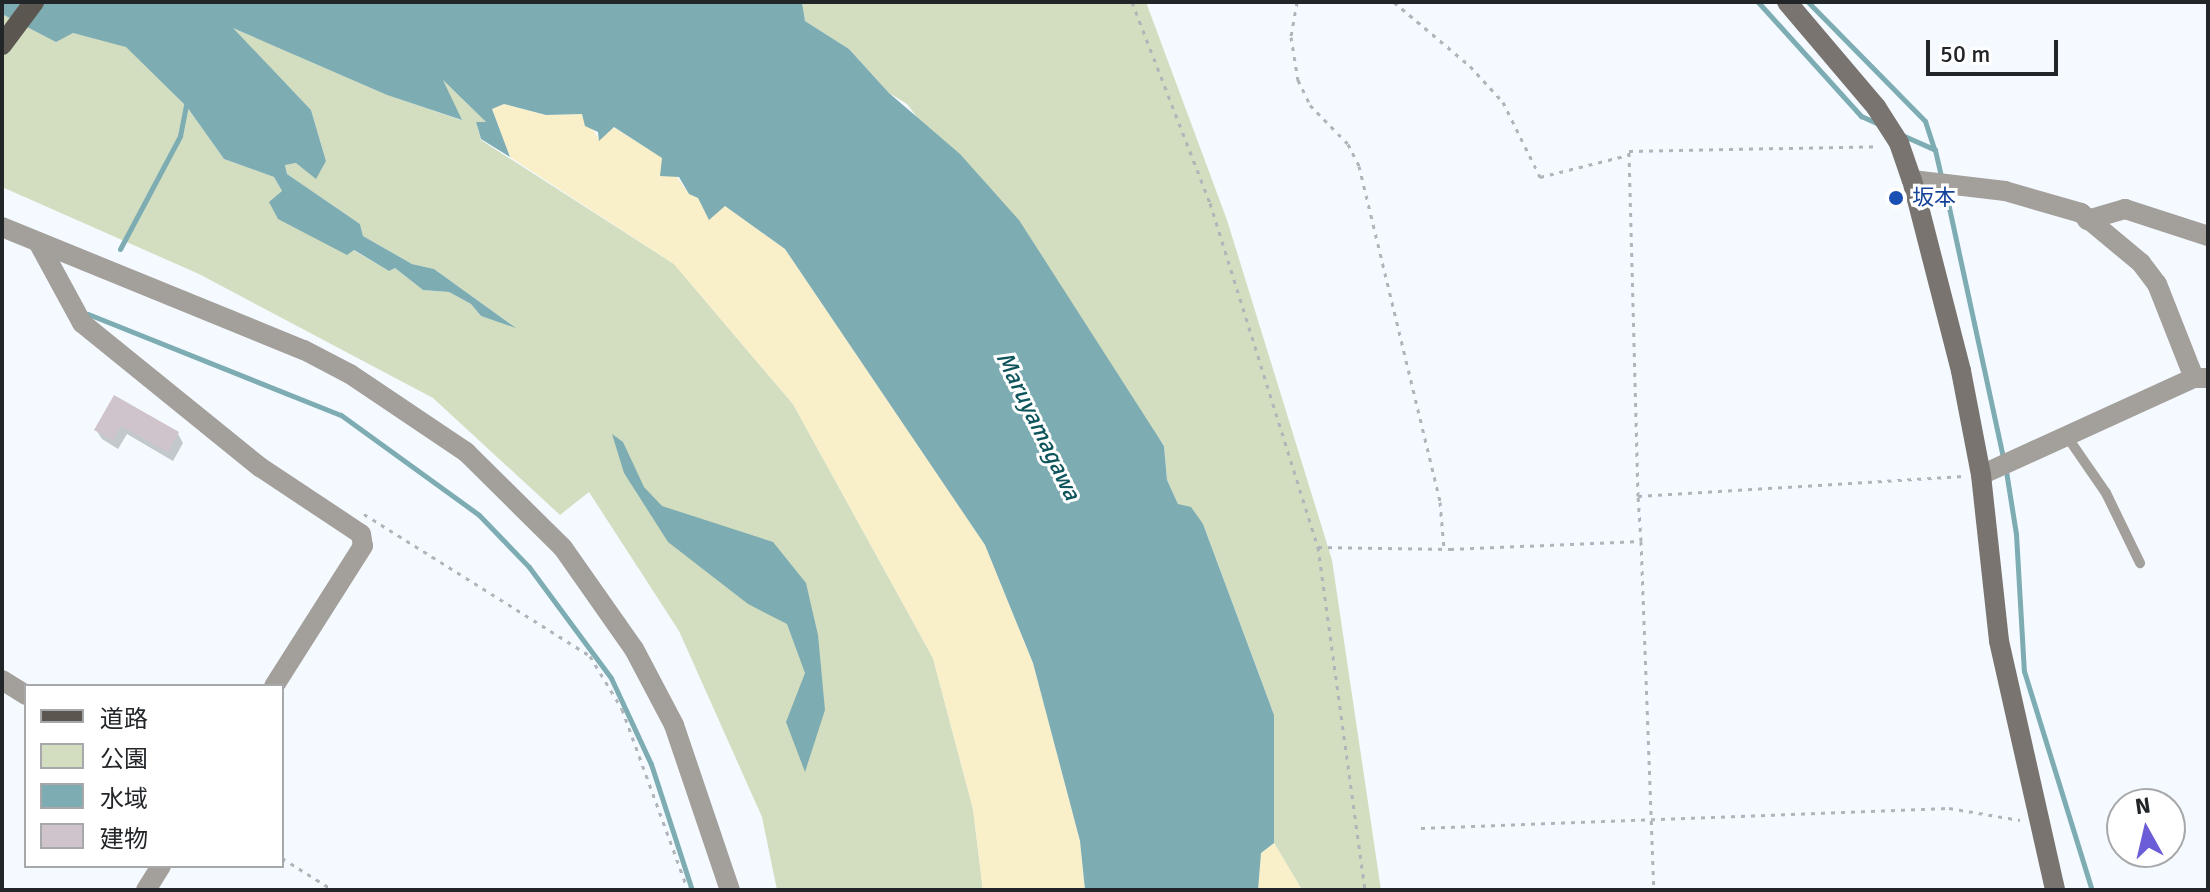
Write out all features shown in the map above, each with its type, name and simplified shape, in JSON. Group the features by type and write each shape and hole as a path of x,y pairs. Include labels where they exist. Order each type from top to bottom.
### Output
{"main road":[{"path":"2,45 34,2"}],"street":[{"path":"1787,2 1829,47 1899,143 1912,180 1981,475 1999,641 2055,890"},
{"path":"1912,180 2005,191 2081,213 2119,242 2157,284 2201,378 1981,475"},
{"path":"2087,220 2125,209 2208,236"},
{"path":"2,227 304,350 350,374 466,452 563,548 634,649 674,725 730,890"},
{"path":"38,242 82,323 260,467 352,524 363,546 275,684"},
{"path":"2,680 24,694"},
{"path":"146,890 160,868"}],"lane":[{"path":"2068,438 2106,493 2140,563"}],"path":[{"path":"1132,2 1210,203 1318,547 1365,890"},
{"path":"1297,2 1291,37 1298,80 1310,105 1348,144 1359,166 1381,241 1402,355 1440,502 1444,549"},
{"path":"1394,2 1470,66 1503,102 1540,177 1628,155 1641,148 1864,149 1899,143"},
{"path":"1628,155 1654,890"},
{"path":"1638,496 1981,475"},
{"path":"352,524 367,512 590,656 622,709 688,890"},
{"path":"1318,547 1444,549 1641,541"},
{"path":"1421,828 1949,808 2040,824"},
{"path":"284,859 333,890"}],"green space":[{"path":"802,2 1146,2 1227,220 1332,560 1381,890 1302,890 1274,843 1274,715 1203,524 1178,504 1167,480 1164,445 907,104 889,93 849,49 805,21"},
{"path":"2,14 56,41 73,33 126,46 187,107 224,159 274,177 282,191 347,254 353,250 389,271 395,268 423,290 449,292 471,304 481,316 513,326 434,269 412,264 363,236 360,224 287,174 285,164 326,161 311,110 231,27 387,95 461,120 440,77 487,123 476,122 481,140 674,264 793,404 933,658 973,809 983,890 777,890 762,817 679,631 589,492 560,515 433,398 199,274 2,187"}],"sand":[{"path":"504,104 545,115 582,114 599,139 613,127 663,158 689,194 698,198 709,219 725,206 785,249 985,545 1033,663 1080,841 1085,890 983,890 973,809 933,658 793,404 674,264 510,157 492,109"},
{"path":"1274,843 1302,890 1258,890 1254,881 1260,853"}],"water":[{"name":"Maruyamagawa","path":"2,2 802,2 805,21 849,49 889,93 960,154 1019,220 1164,446 1167,480 1178,504 1191,507 1203,524 1274,715 1274,843 1261,853 1258,890 1085,890 1080,841 1033,663 985,545 785,249 725,206 709,220 698,198 689,194 679,177 660,176 662,158 614,127 599,141 598,132 585,126 582,114 546,115 504,104 492,109 510,157 481,139 476,122 486,122 443,80 462,120 387,95 233,28 311,110 326,161 316,179 296,163 285,165 287,174 360,224 363,236 412,264 434,269 516,328 481,316 471,304 449,292 423,290 395,268 389,271 354,250 347,255 278,219 269,202 282,191 274,177 224,159 187,107 126,47 73,33 56,42 2,14"},
{"path":"612,434 623,442 644,487 662,506 773,542 806,583 818,635 825,710 805,772 786,722 805,673 787,624 748,604 668,542 624,473"}],"building":[{"path":"114,395 179,432 168,452 121,426 113,440 94,430"}],"waterway":[{"path":"1758,2 1861,116 1879,124"},
{"path":"1808,2 1925,121 1934,149"},
{"path":"120,249 180,136 187,101"},
{"path":"1902,135 1935,150 1942,180"},
{"path":"1945,189 2004,461"},
{"path":"88,314 341,415 479,515 529,567 611,678 651,764 692,890"},
{"path":"2006,471 2016,534 2024,671 2092,890"}],"place":[{"name":"坂本","path":"1896,198"}]}
